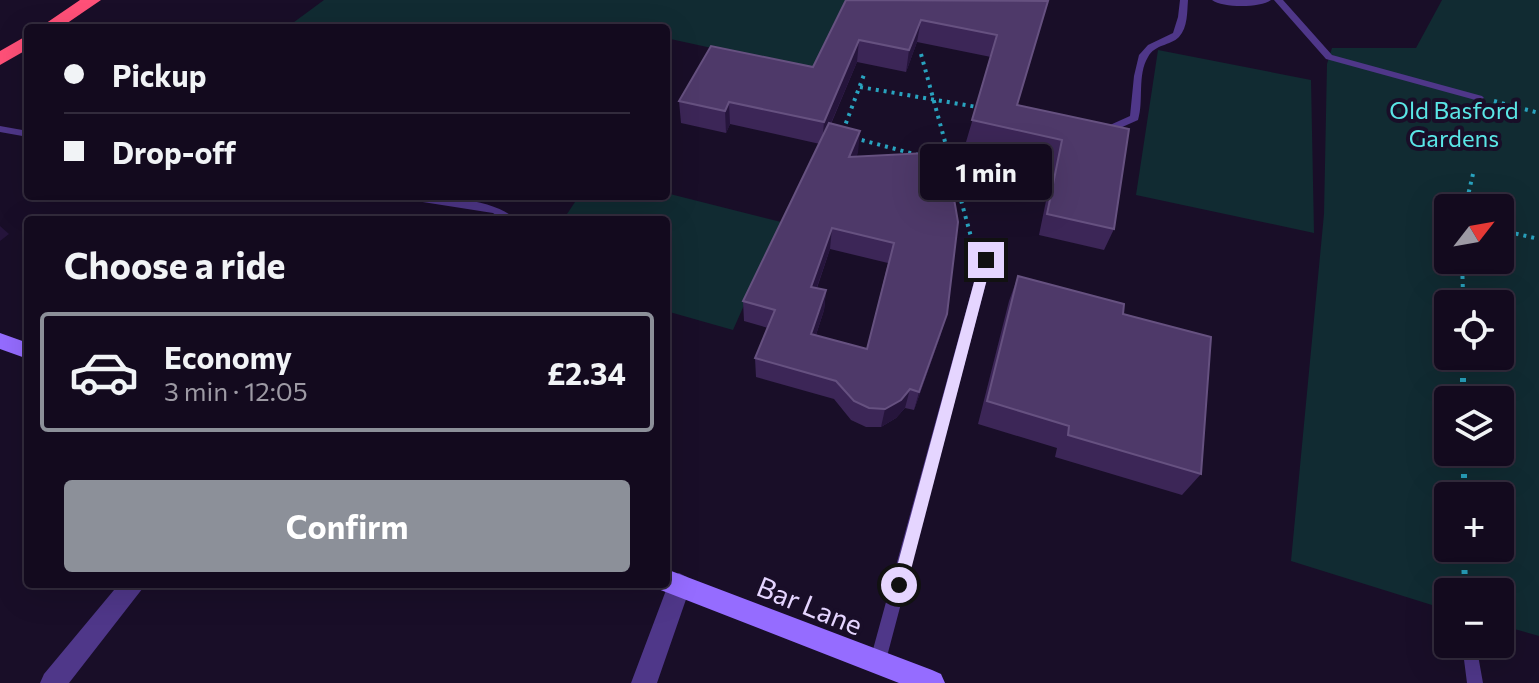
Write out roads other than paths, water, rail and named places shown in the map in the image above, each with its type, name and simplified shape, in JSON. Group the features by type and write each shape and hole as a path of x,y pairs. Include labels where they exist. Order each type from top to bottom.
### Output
{"highway":[{"path":"54,24 92,0"},
{"path":"0,59 24,44"}],"street":[{"path":"1219,0 1264,0"},
{"path":"0,341 24,350"},
{"path":"644,683 672,583"},
{"name":"Bar Lane","path":"672,583 932,683"},
{"path":"53,683 131,588"}],"lane":[{"path":"1082,123 1111,129 1135,118 1142,58 1154,46 1170,42 1183,25 1184,0"},
{"path":"1278,0 1329,57 1479,98"},
{"path":"0,129 24,133"},
{"path":"435,200 496,210 505,216"},
{"path":"877,664 986,260"},
{"path":"1471,658 1475,683"}],"park label":[{"name":"Old Basford Gardens","path":"1454,123"}]}
